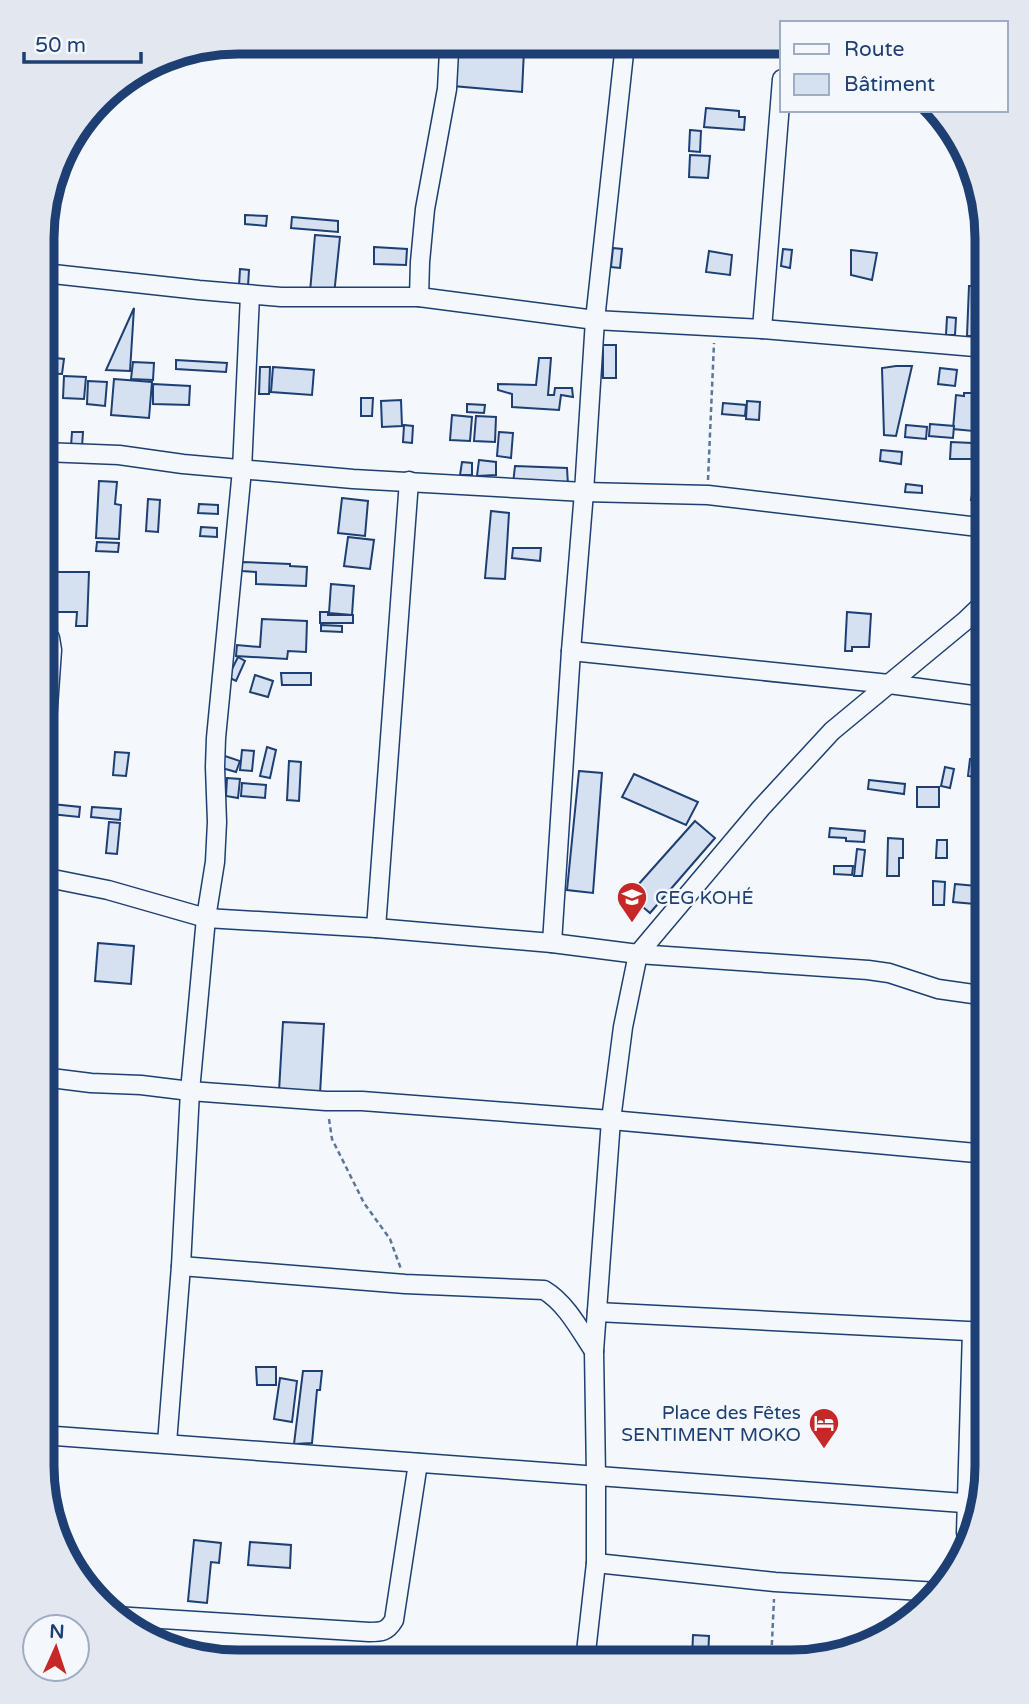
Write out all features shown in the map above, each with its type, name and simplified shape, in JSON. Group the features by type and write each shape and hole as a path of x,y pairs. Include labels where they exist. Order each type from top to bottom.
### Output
{"street":[{"path":"419,297 425,209 447,89 449,54"},
{"path":"552,943 595,320 624,54"},
{"path":"762,328 780,104"},
{"path":"54,274 250,295 419,297 595,320 762,328 975,347"},
{"path":"167,1443 181,1266 190,1091 216,835 216,738 243,470 250,295"},
{"path":"54,452 119,455 243,470 409,481 584,492 708,495 975,527"},
{"path":"376,928 409,481"},
{"path":"586,1650 596,1563 594,1351 611,1120 623,1027 638,954 761,808 823,740 975,612"},
{"path":"571,651 975,695"},
{"path":"54,879 108,890 206,918 376,928 552,943 638,954 868,970 889,973 938,989 974,994"},
{"path":"54,1078 190,1091 611,1120 974,1153"},
{"path":"181,1266 405,1284 544,1290 564,1308 594,1351"},
{"path":"597,1312 974,1331"},
{"path":"54,1436 971,1504"},
{"path":"973,1488 974,1460"},
{"path":"134,1617 369,1632 389,1629 394,1620 418,1463"},
{"path":"596,1563 775,1581 925,1591"}],"path":[{"path":"58,205 63,182"},
{"path":"708,495 715,326"},
{"path":"326,1101 332,1139 364,1203 390,1239 405,1284"},
{"path":"772,1650 775,1581"}],"building":[{"path":"456,54 524,54 522,92 453,86"},
{"path":"706,108 739,111 739,117 745,117 744,130 704,127"},
{"path":"690,130 701,131 700,152 689,151"},
{"path":"690,155 710,156 708,178 689,177"},
{"path":"245,215 267,216 266,226 245,224"},
{"path":"292,217 338,221 338,232 291,228"},
{"path":"315,235 340,237 334,295 310,292"},
{"path":"374,247 407,249 406,265 374,264"},
{"path":"613,248 622,249 620,268 611,267"},
{"path":"783,249 792,250 790,268 781,266"},
{"path":"851,250 877,253 872,280 851,275"},
{"path":"709,251 732,255 730,275 706,272"},
{"path":"240,269 249,270 248,286 239,286"},
{"path":"969,286 975,286 975,336 967,336"},
{"path":"134,308 130,371 106,370"},
{"path":"947,317 956,318 955,335 946,335"},
{"path":"603,345 616,345 616,378 603,378"},
{"path":"54,358 64,359 62,374 54,374"},
{"path":"539,358 551,358 548,395 554,395 555,388 572,388 573,397 561,395 559,410 512,407 512,394 498,390 498,384 536,385"},
{"path":"176,360 227,363 226,372 176,369"},
{"path":"133,362 154,363 153,380 131,379"},
{"path":"912,366 896,436 884,435 882,368"},
{"path":"260,367 270,367 269,394 259,394"},
{"path":"273,367 314,370 312,395 271,392"},
{"path":"940,368 957,370 955,386 938,384"},
{"path":"64,376 86,377 84,399 63,398"},
{"path":"114,379 152,382 149,418 111,415"},
{"path":"88,381 107,382 105,406 87,404"},
{"path":"153,384 190,386 189,405 153,404"},
{"path":"964,393 975,393 973,431 953,429 956,395 964,396"},
{"path":"361,398 373,398 372,416 361,416"},
{"path":"401,400 402,426 382,427 381,401"},
{"path":"747,401 760,402 759,420 746,419"},
{"path":"723,403 746,405 745,416 722,414"},
{"path":"467,404 485,405 484,413 467,412"},
{"path":"452,415 472,417 470,441 450,440"},
{"path":"476,416 496,417 495,442 474,441"},
{"path":"930,424 954,426 953,438 929,436"},
{"path":"404,425 413,426 412,443 403,442"},
{"path":"906,425 927,427 926,439 905,437"},
{"path":"72,432 83,432 82,447 71,446"},
{"path":"499,432 513,433 511,458 497,456"},
{"path":"951,442 972,443 972,459 950,459"},
{"path":"881,450 902,452 901,464 880,461"},
{"path":"479,460 496,462 496,475 477,476"},
{"path":"462,462 472,463 472,475 460,475"},
{"path":"515,466 567,468 568,485 513,484"},
{"path":"975,479 975,500 971,500"},
{"path":"99,481 117,482 115,504 121,505 119,539 96,538"},
{"path":"906,484 922,486 922,493 905,492"},
{"path":"342,498 368,501 365,536 338,533"},
{"path":"148,499 160,500 158,532 146,531"},
{"path":"199,504 218,505 218,514 198,513"},
{"path":"491,511 509,513 505,579 485,578"},
{"path":"201,527 217,528 217,537 200,536"},
{"path":"348,537 374,540 370,569 344,566"},
{"path":"97,542 119,543 118,552 96,551"},
{"path":"513,548 541,548 540,561 512,558"},
{"path":"242,562 307,567 306,586 256,584 256,572 242,571"},
{"path":"54,572 89,572 87,626 76,626 77,612 54,612"},
{"path":"331,584 354,586 352,615 329,613"},
{"path":"320,612 328,612 328,615 353,615 353,623 320,623"},
{"path":"847,612 871,614 869,647 852,647 852,651 845,651"},
{"path":"262,619 307,621 306,652 288,651 287,659 236,656 237,645 260,647"},
{"path":"321,625 342,626 342,632 321,631"},
{"path":"238,657 245,661 236,681 228,677"},
{"path":"281,673 311,673 311,685 282,685"},
{"path":"255,675 273,681 268,697 250,692"},
{"path":"267,747 276,750 270,778 260,776"},
{"path":"242,750 254,751 252,771 240,770"},
{"path":"115,752 129,753 126,776 113,775"},
{"path":"219,754 240,761 236,772 215,766"},
{"path":"970,759 975,759 975,777 968,776"},
{"path":"289,761 301,762 299,801 287,800"},
{"path":"945,767 954,769 950,788 941,786"},
{"path":"579,771 602,773 593,893 567,890"},
{"path":"634,774 698,802 686,825 622,797"},
{"path":"227,778 240,779 238,798 226,796"},
{"path":"869,780 905,784 904,794 868,789"},
{"path":"242,783 266,785 265,798 241,796"},
{"path":"917,787 939,787 939,807 917,807"},
{"path":"54,804 80,807 79,817 54,814"},
{"path":"92,807 121,809 120,820 91,817"},
{"path":"695,821 715,838 650,913 629,895"},
{"path":"109,822 120,823 117,854 106,853"},
{"path":"830,828 865,831 864,842 829,837"},
{"path":"888,838 903,839 899,876 887,876"},
{"path":"937,840 947,840 947,858 936,858"},
{"path":"857,849 865,850 862,876 854,876"},
{"path":"834,866 853,866 852,875 834,874"},
{"path":"933,881 945,882 944,905 933,905"},
{"path":"955,884 974,886 974,904 953,902"},
{"path":"98,943 134,946 131,984 95,981"},
{"path":"283,1022 324,1024 320,1094 279,1091"},
{"path":"256,1367 276,1367 276,1385 257,1385"},
{"path":"303,1371 322,1371 320,1390 317,1390 312,1443 294,1444"},
{"path":"280,1378 297,1381 292,1422 274,1419"},
{"path":"194,1540 221,1543 219,1563 211,1562 207,1603 188,1601"},
{"path":"250,1542 291,1545 290,1568 248,1565"},
{"path":"693,1635 709,1636 708,1650 692,1650"}],"place":[{"name":"CEG KOHÉ","path":"632,924"},
{"name":"Place des Fêtes SENTIMENT MOKO","path":"824,1450"}]}
